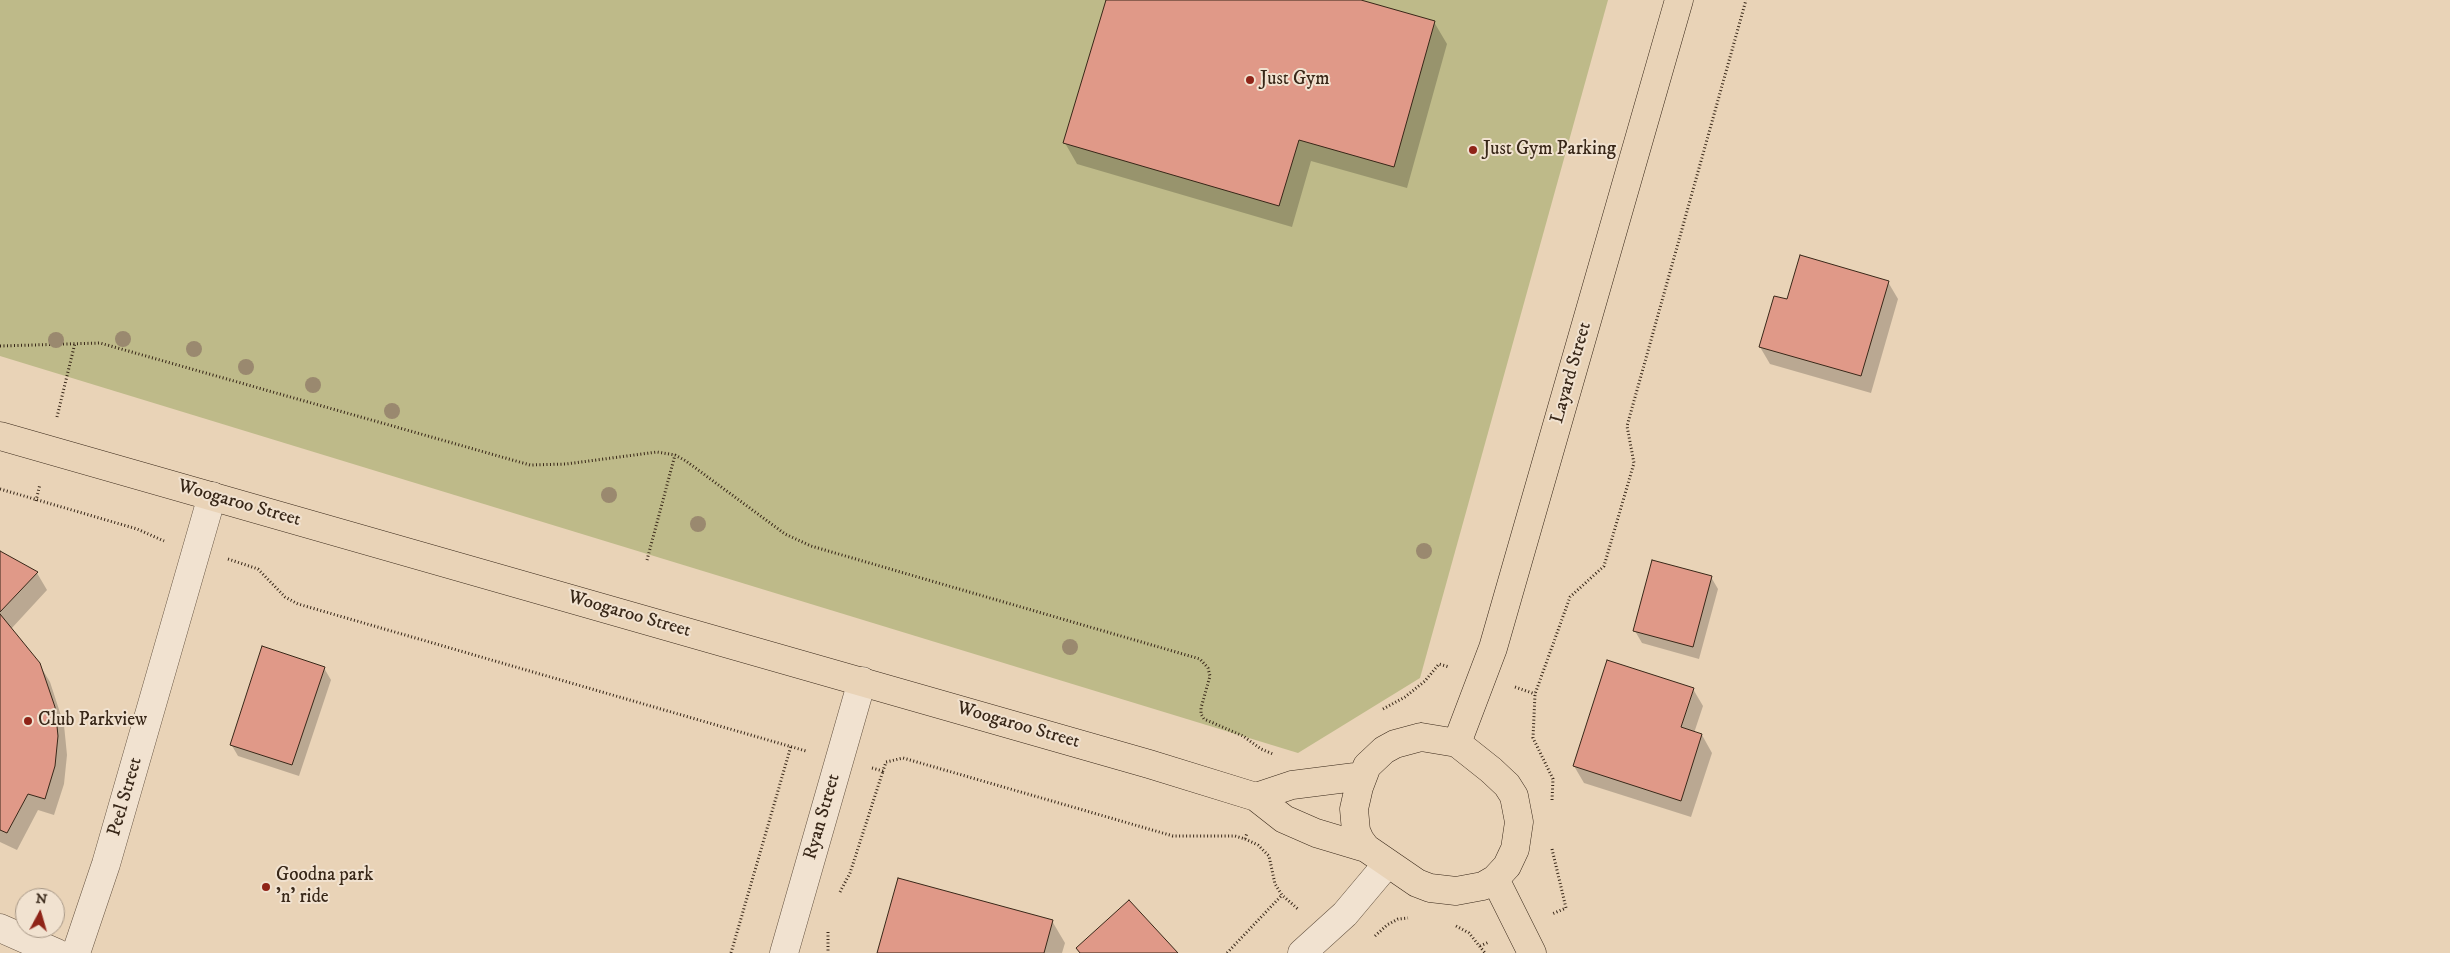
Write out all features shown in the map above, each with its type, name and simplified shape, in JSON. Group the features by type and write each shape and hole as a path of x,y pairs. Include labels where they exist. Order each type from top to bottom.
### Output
{"main road":[{"name":"Layard Street","path":"1457,743 1493,648 1679,0"},
{"name":"Woogaroo Street","path":"0,436 862,681 1256,797 1284,819 1376,856"},
{"path":"1421,737 1457,743 1507,785 1518,807 1519,822 1515,849 1507,866 1495,879 1469,890 1443,890 1417,883 1376,856 1360,840 1354,820 1356,799 1363,776 1367,766 1376,756 1395,744 1421,737"},
{"path":"1256,797 1292,785 1363,776"},
{"path":"1495,879 1532,953"}],"street":[{"name":"Peel Street","path":"76,953 106,864 212,496"},
{"name":"Ryan Street","path":"784,953 862,681"},
{"path":"1302,953 1325,934 1369,887 1376,856"},
{"path":"0,928 57,953"}],"path":[{"path":"1552,802 1553,779 1533,738 1535,694 1570,597 1604,566 1634,463 1627,426 1746,0"},
{"path":"0,346 100,343 530,464 566,464 657,452 675,455 686,461 785,534 811,546 1200,659 1208,668 1210,676 1201,714 1210,723 1243,736 1268,753 1278,754"},
{"path":"647,560 675,455"},
{"path":"0,488 137,530 152,538 241,562 258,569 285,597 298,604 839,760 883,771"},
{"path":"1378,712 1405,697 1425,681 1439,664"},
{"path":"732,953 791,746"},
{"path":"1245,839 1268,753"},
{"path":"836,896 850,874 886,762 903,758 1173,836 1235,836 1245,839 1258,845 1269,856 1275,884 1282,895 1325,934"},
{"path":"1480,946 1566,908 1550,843"},
{"path":"1227,953 1282,895"},
{"path":"1368,942 1387,925 1398,919 1409,918"},
{"path":"1447,925 1457,927 1469,933 1485,953"},
{"path":"828,926 828,953"}],"shaded area":[{"path":"0,0 1608,0 1420,678 1298,753 0,356"}],"building":[{"name":"Just Gym","path":"1106,0 1361,0 1435,21 1394,167 1299,140 1279,206 1063,143"},
{"path":"1800,255 1889,281 1861,376 1759,347 1774,296 1787,299"},
{"path":"0,551 38,572 0,612"},
{"path":"1652,560 1712,576 1693,647 1633,631"},
{"name":"Club Parkview","path":"0,614 40,663 55,707 58,736 55,766 45,799 28,794 7,833 0,830"},
{"path":"262,646 325,667 292,765 230,745"},
{"path":"1607,660 1694,688 1681,727 1702,734 1681,801 1573,766"},
{"path":"898,878 1053,920 1044,953 877,953"},
{"path":"1129,900 1178,953 1080,953 1076,948"}],"place":[{"name":"Just Gym","path":"1250,80"},
{"name":"Just Gym Parking","path":"1473,150"},
{"name":"Club Parkview","path":"28,721"},
{"name":"Goodna park 'n' ride","path":"266,887"}]}
